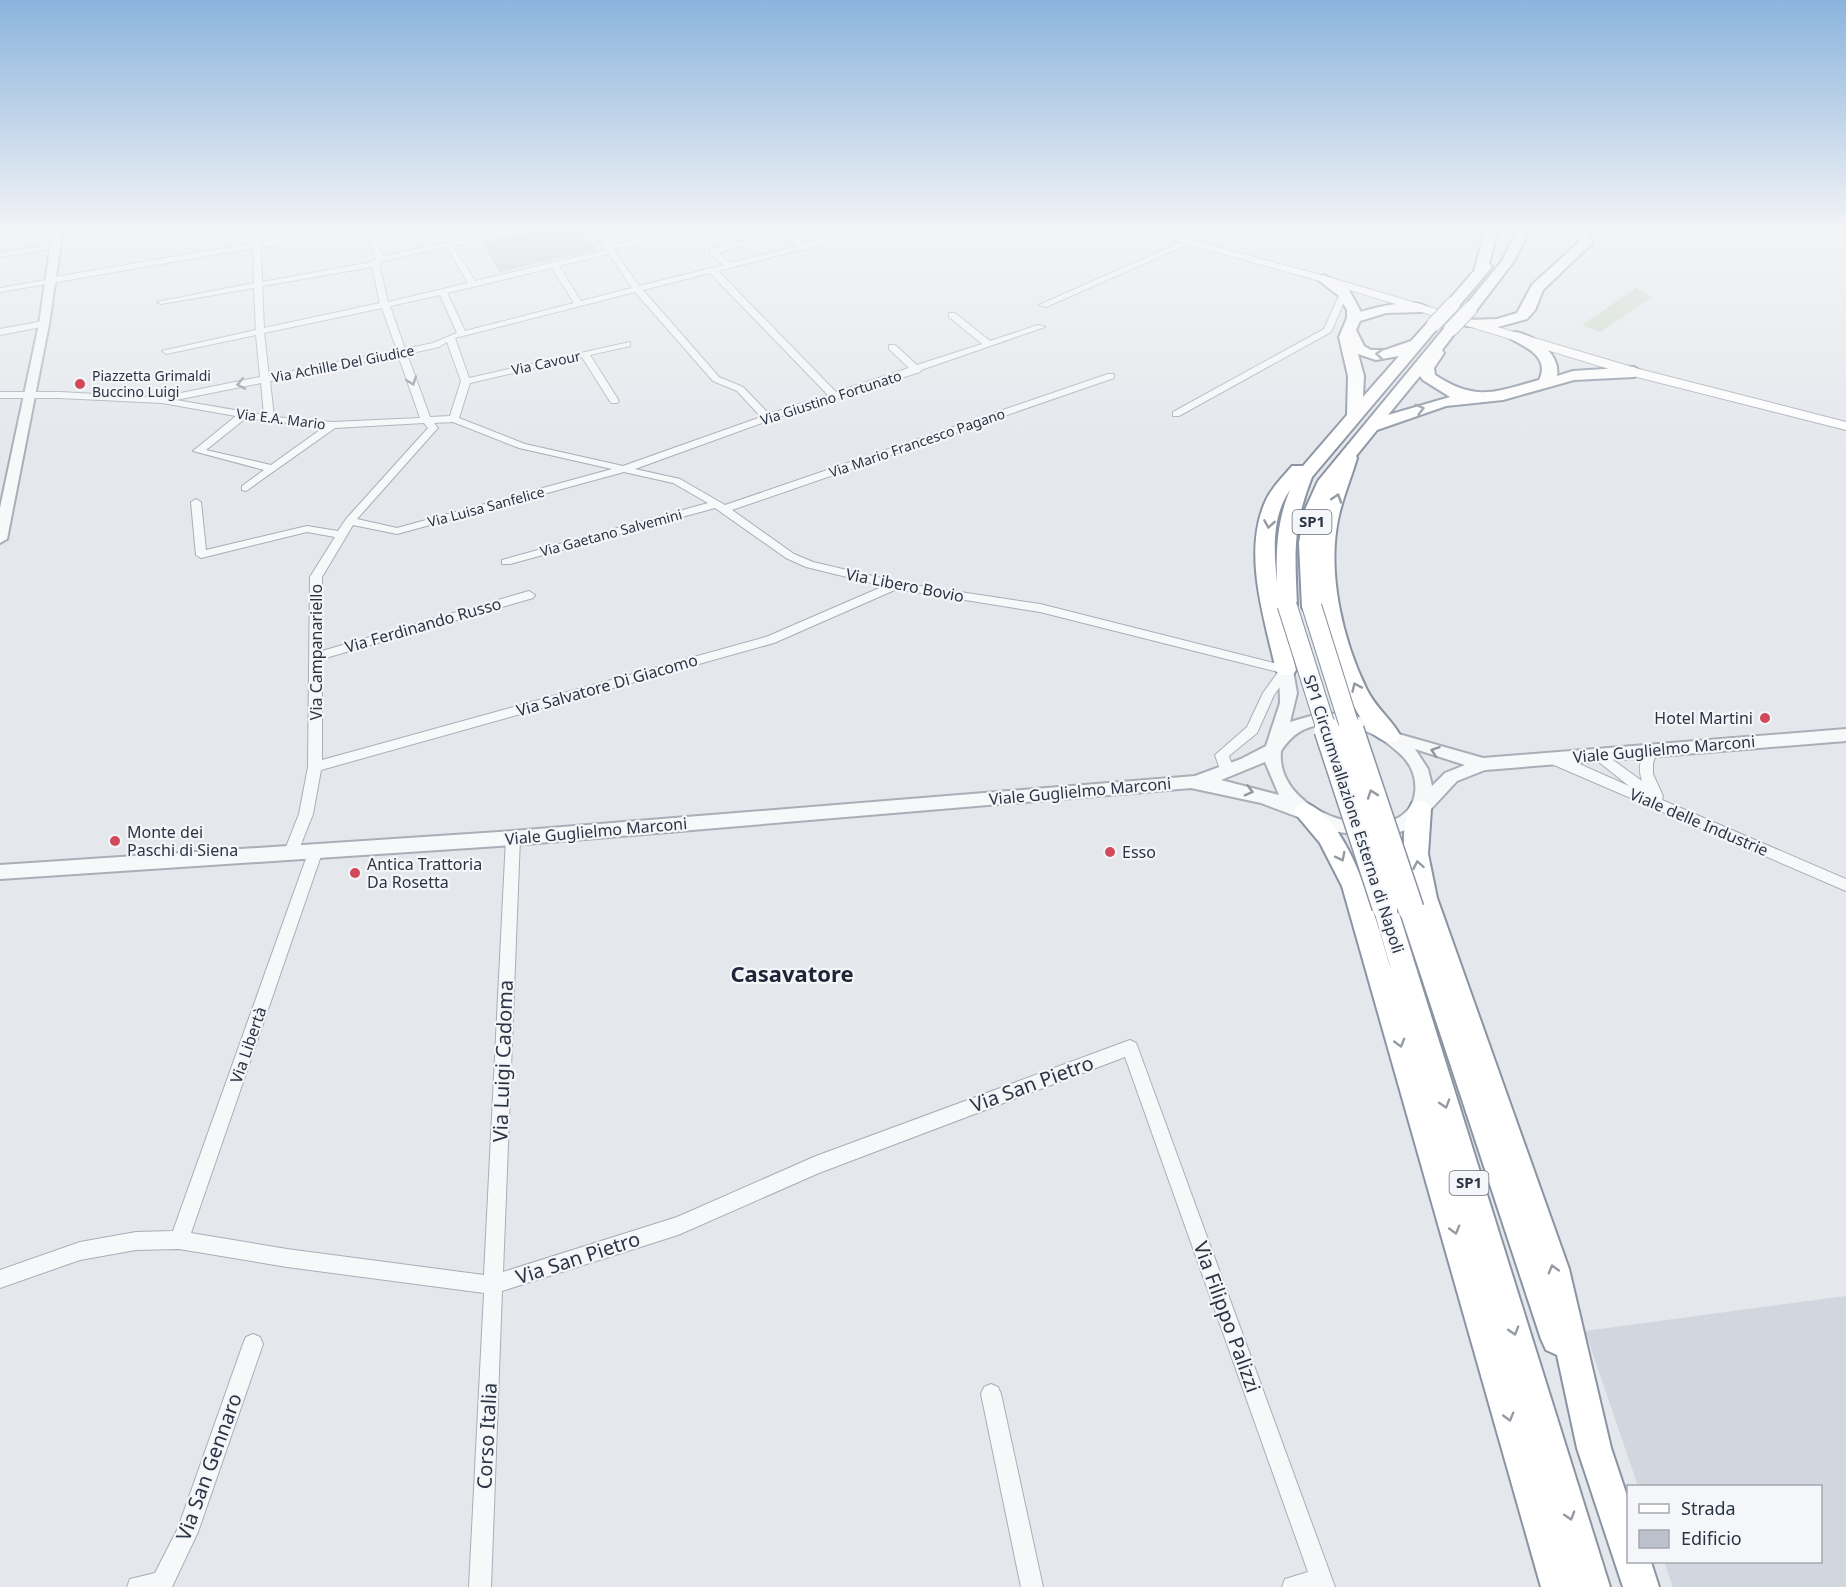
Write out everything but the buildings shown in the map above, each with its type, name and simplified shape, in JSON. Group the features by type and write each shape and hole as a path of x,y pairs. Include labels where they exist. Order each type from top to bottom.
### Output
{"highway":[{"path":"1352,303 1351,323 1354,344 1359,349 1377,356 1393,355 1422,340"},
{"name":"SP1 Circumvallazione Esterna di Napoli","path":"1454,303 1304,476 1290,507 1285,537 1287,605 1297,640 1398,908 1594,1449"},
{"name":"SP1 Circumvallazione Esterna di Napoli","path":"1479,303 1470,316 1451,329 1326,481 1313,512 1308,543 1312,607 1552,1460 1592,1587"},
{"path":"1470,316 1507,321 1528,310 1531,303"},
{"path":"1355,416 1356,376 1346,338 1351,323 1385,309 1421,308"},
{"path":"1528,310 1539,332 1558,349"},
{"path":"1516,336 1536,346 1546,356 1550,371 1546,382"},
{"path":"1440,343 1436,357 1427,368 1428,377 1450,392 1475,398"},
{"path":"1368,428 1409,412 1475,398 1503,395 1546,382 1584,375 1634,372"},
{"path":"1286,670 1269,596 1266,554 1268,524 1275,501 1283,487 1304,464 1328,447"},
{"path":"1351,448 1328,527 1326,578 1337,636 1356,688 1368,710 1389,735"},
{"path":"1420,809 1414,834 1416,860 1425,898 1554,1269 1594,1449 1627,1543"},
{"path":"1305,812 1328,836 1354,886 1559,1587"},
{"path":"1633,1563 1641,1587"}],"main road":[{"path":"1404,303 1470,316 1516,336 1634,372 1846,426"}],"street":[{"path":"0,537 46,303"},
{"path":"258,303 269,419"},
{"path":"166,351 393,303"},
{"path":"448,303 462,334"},
{"name":"Via Achille Del Giudice","path":"162,400 436,345 450,337 578,303"},
{"path":"649,303 716,379 740,389 767,418"},
{"path":"744,303 836,397"},
{"path":"1043,306 1050,303"},
{"path":"1176,414 1328,330 1340,303"},
{"path":"385,305 426,420"},
{"path":"951,315 989,345"},
{"path":"0,332 44,324"},
{"name":"Via Giustino Fortunato","path":"621,470 767,418 836,397 1041,327"},
{"path":"450,337 465,381 454,419"},
{"name":"Via Cavour","path":"465,381 627,344"},
{"path":"892,347 917,370"},
{"path":"585,354 614,401"},
{"name":"Via Mario Francesco Pagano","path":"720,507 1110,376"},
{"name":"Via E.A. Mario","path":"0,395 162,400 269,419 333,424 426,420"},
{"path":"243,415 198,451 273,469"},
{"name":"Via Libero Bovio","path":"426,420 454,419 522,446 621,470 676,480 720,507 790,556 810,566 894,586 1040,608 1286,670"},
{"name":"Via Campanariello","path":"291,852 306,814 315,767 318,656 316,577 350,522 433,428 426,420"},
{"path":"246,489 333,424"},
{"name":"Via Luisa Sanfelice","path":"350,522 397,531 621,470"},
{"path":"196,502 201,555 307,529 341,535"},
{"name":"Via Gaetano Salvemini","path":"506,562 720,507"},
{"name":"Via Salvatore Di Giacomo","path":"315,767 770,640 894,586"},
{"name":"Via Ferdinando Russo","path":"318,656 529,595"},
{"path":"1274,748 1286,732 1306,721 1333,718 1352,721 1389,735 1410,753 1423,775 1425,797 1420,809 1393,828 1365,832 1334,826 1305,812 1284,792 1274,770 1274,748 1289,692 1286,670"},
{"path":"1227,771 1222,755 1252,730 1269,693 1286,670"},
{"name":"Viale Guglielmo Marconi","path":"1389,735 1483,764"},
{"name":"Viale Guglielmo Marconi","path":"1420,809 1452,777 1483,764 1846,735"},
{"name":"Viale Guglielmo Marconi","path":"1191,782 1227,771 1274,748"},
{"path":"1650,751 1644,765 1647,778 1657,798"},
{"path":"1598,755 1675,811"},
{"name":"Viale delle Industrie","path":"1552,758 1846,885"},
{"name":"Viale Guglielmo Marconi","path":"0,872 513,838 1191,782 1229,786 1267,796 1305,812"},
{"name":"Via Luigi Cadoma","path":"493,1285 513,838"},
{"name":"Via Libertà","path":"179,1240 316,850"},
{"name":"Via San Pietro","path":"0,1279 80,1251 136,1240 179,1240 287,1258 493,1285 678,1226 816,1165 1130,1048"},
{"name":"Via Filippo Palizzi","path":"1130,1048 1323,1583"},
{"name":"Corso Italia","path":"480,1587 493,1285"},
{"name":"Via San Gennaro","path":"161,1585 187,1532 253,1344"},
{"path":"991,1394 1032,1587"},
{"path":"1293,1587 1323,1583"},
{"path":"138,1587 161,1585"}],"shaded area":[{"path":"1846,1296 1846,1587 1673,1587 1664,1563 1822,1563 1822,1485 1638,1485 1585,1331"}],"green space":[{"path":"1614,303 1643,303 1600,332 1582,325"}],"place":[{"name":"Piazzetta Grimaldi Buccino Luigi","path":"80,384"},
{"name":"Hotel Martini","path":"1765,718"},
{"name":"Monte dei Paschi di Siena","path":"115,841"},
{"name":"Esso","path":"1110,852"},
{"name":"Antica Trattoria Da Rosetta","path":"355,873"}],"district":[{"name":"Casavatore","path":"792,974"}]}
